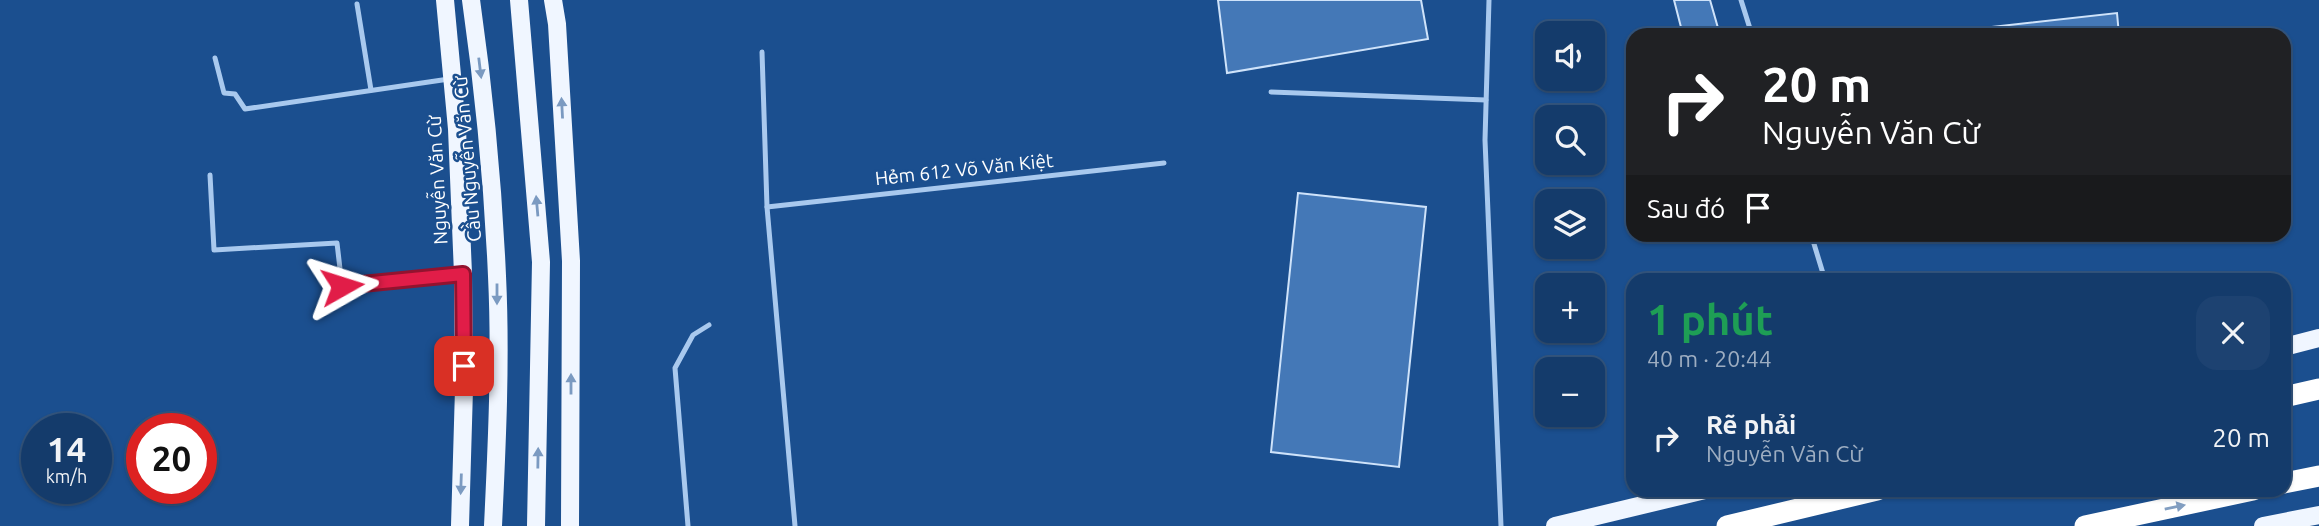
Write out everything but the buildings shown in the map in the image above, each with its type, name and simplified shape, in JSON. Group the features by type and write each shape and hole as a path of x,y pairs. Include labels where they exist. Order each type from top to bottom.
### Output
{"highway":[{"path":"2291,395 2319,389"},
{"path":"2291,482 2319,476"},
{"path":"1727,526 1848,497"},
{"path":"2085,526 2220,497"}],"main road":[{"name":"Nguyễn Văn Cừ","path":"445,0 457,129 463,274 464,389 460,526"},
{"name":"Cầu Nguyễn Văn Cừ","path":"471,0 480,68 497,276 498,408 493,526"},
{"path":"519,0 541,262 536,526"},
{"path":"553,0 557,24 571,261 570,526"},
{"path":"2291,345 2319,338"},
{"path":"1555,526 1676,497"},
{"path":"2263,526 2319,515"}],"lane":[{"path":"1489,0 1485,139 1501,526"},
{"path":"1741,0 1750,28"},
{"path":"357,4 371,90"},
{"path":"762,52 768,207 795,526"},
{"path":"215,58 224,93 235,94 244,109 452,79"},
{"path":"1271,92 1486,100"},
{"name":"Hẻm 612 Võ Văn Kiệt","path":"768,207 1164,163"},
{"path":"210,175 214,250 337,243 342,286 463,274"},
{"path":"1813,242 1823,273"},
{"path":"688,526 675,368 693,335 709,325"}],"route":[{"path":"342,286 463,274 464,366"}]}
